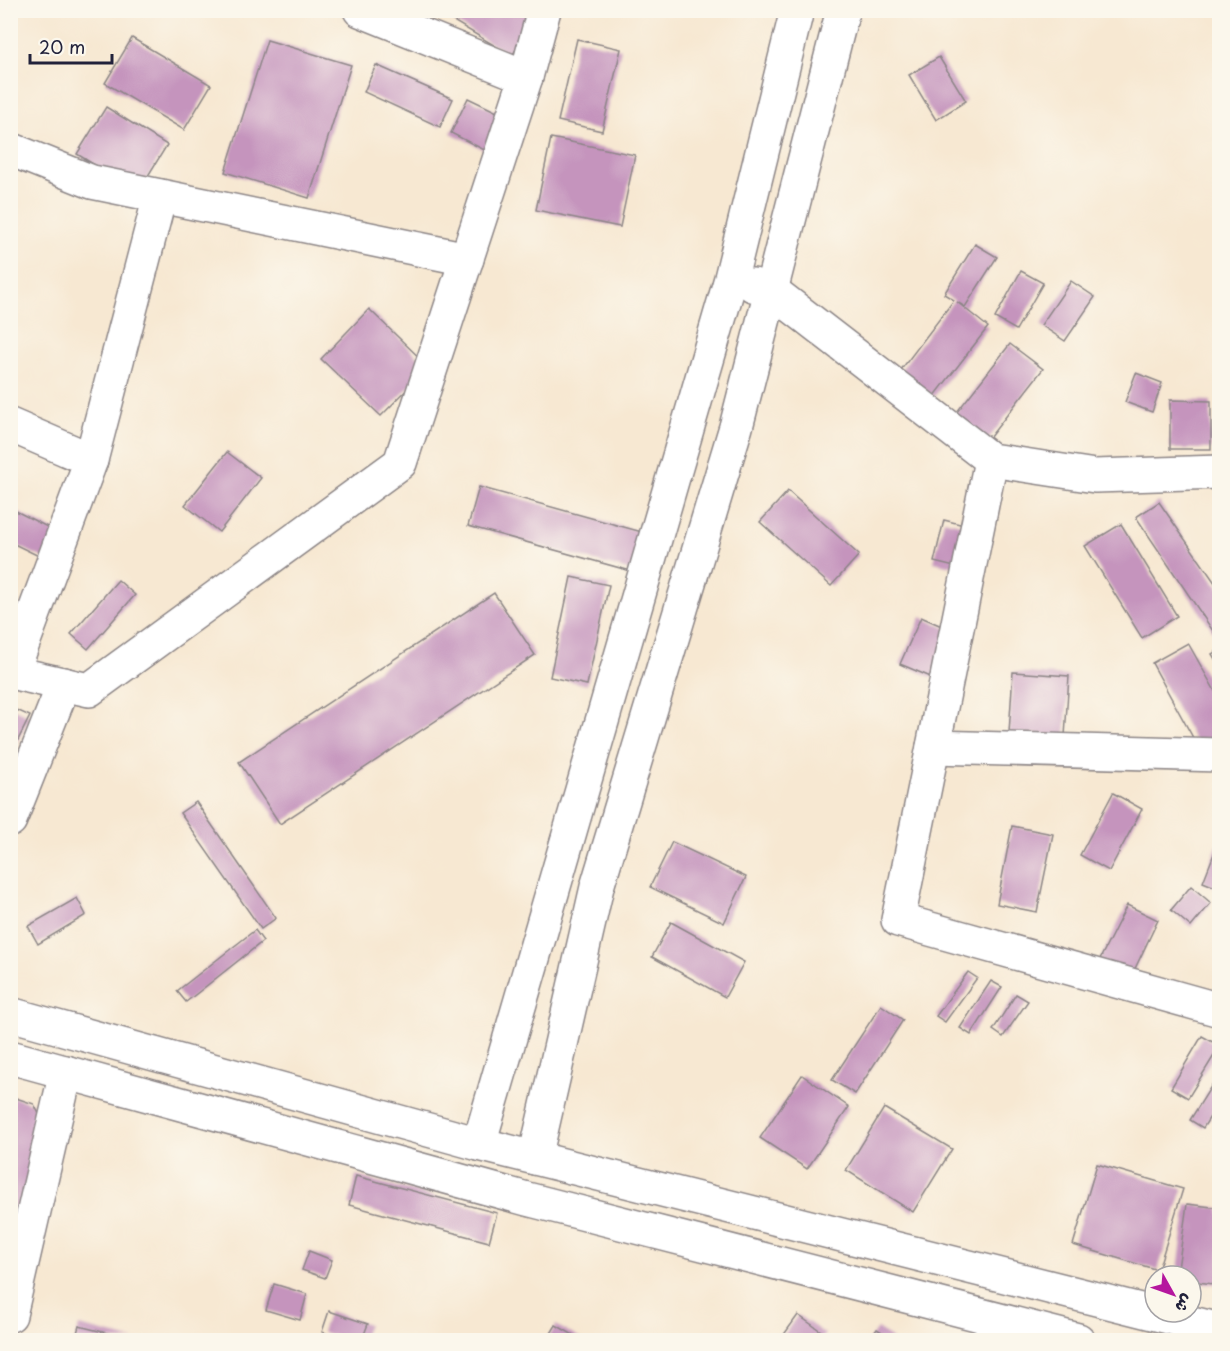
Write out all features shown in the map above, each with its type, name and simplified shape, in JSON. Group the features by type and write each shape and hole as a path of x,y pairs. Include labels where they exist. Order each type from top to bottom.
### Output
{"street":[{"path":"360,10 526,77"},
{"path":"160,196 91,460 11,672 88,690 400,463 526,77 544,10"},
{"path":"479,1144 730,278 797,10"},
{"path":"535,1158 597,887 736,428 843,10"},
{"path":"10,149 92,182 467,260"},
{"path":"730,278 771,290 991,460 1095,476 1220,472"},
{"path":"10,425 91,460"},
{"path":"991,460 898,920 1220,1010"},
{"path":"10,820 64,684"},
{"path":"933,747 1220,755"},
{"path":"10,1014 479,1144 1220,1330"},
{"path":"10,1057 527,1199 1078,1341"},
{"path":"10,1315 66,1072"}],"building":[{"path":"435,10 530,10 537,15 512,56"},
{"path":"132,38 211,85 184,130 105,83"},
{"path":"577,39 621,49 602,131 558,121"},
{"path":"267,40 351,65 309,198 225,172"},
{"path":"939,57 966,101 936,120 909,75"},
{"path":"376,65 453,99 440,127 364,92"},
{"path":"468,98 520,123 502,159 451,133"},
{"path":"106,107 167,145 138,192 77,154"},
{"path":"551,138 635,155 620,227 536,210"},
{"path":"975,244 997,257 965,307 957,302 988,327 934,397 900,371 954,300 944,294"},
{"path":"1021,271 1043,283 1016,330 995,318"},
{"path":"1071,281 1095,297 1065,341 1041,325"},
{"path":"369,309 429,367 381,416 321,359"},
{"path":"1010,344 1043,369 986,442 953,417"},
{"path":"1136,373 1162,383 1152,412 1125,402"},
{"path":"1170,400 1211,401 1211,449 1170,449"},
{"path":"227,452 261,478 219,532 185,505"},
{"path":"479,487 642,532 631,571 468,526"},
{"path":"788,491 859,555 831,586 760,522"},
{"path":"1159,502 1220,590 1220,630 1215,634 1136,517"},
{"path":"10,508 65,536 51,562 10,542"},
{"path":"944,520 976,528 967,570 934,562"},
{"path":"1121,524 1177,616 1142,638 1085,546"},
{"path":"571,577 609,585 587,685 550,677"},
{"path":"118,580 135,595 88,649 71,634"},
{"path":"494,593 535,655 280,824 239,762"},
{"path":"921,617 953,631 933,678 900,664"},
{"path":"1188,643 1220,700 1220,756 1207,763 1152,663"},
{"path":"1220,649 1220,667 1212,654"},
{"path":"1013,672 1069,676 1065,736 1009,733"},
{"path":"10,707 30,716 10,756"},
{"path":"1113,793 1142,809 1109,871 1080,855"},
{"path":"196,802 276,918 261,929 180,813"},
{"path":"1012,826 1053,834 1037,912 997,904"},
{"path":"1220,841 1220,889 1203,882"},
{"path":"672,842 746,877 724,923 650,887"},
{"path":"1191,886 1211,903 1191,927 1171,910"},
{"path":"77,898 86,915 38,944 28,926"},
{"path":"1127,905 1158,920 1131,977 1099,961"},
{"path":"671,922 744,962 725,997 652,957"},
{"path":"255,930 263,941 186,1002 177,991"},
{"path":"968,972 977,978 945,1022 936,1016"},
{"path":"991,981 1002,987 971,1035 960,1028"},
{"path":"1016,994 1028,1001 1003,1037 993,1030"},
{"path":"881,1005 903,1020 855,1094 832,1080"},
{"path":"1202,1036 1220,1046 1188,1098 1171,1088"},
{"path":"1220,1072 1220,1101 1203,1128 1190,1120"},
{"path":"802,1075 849,1107 807,1169 760,1138"},
{"path":"10,1096 34,1104 48,1132 10,1242"},
{"path":"884,1108 952,1149 913,1212 846,1170"},
{"path":"1097,1164 1183,1189 1160,1264 1143,1266 1073,1245"},
{"path":"356,1176 497,1213 489,1242 349,1205"},
{"path":"1187,1204 1220,1208 1220,1285 1203,1283 1203,1264 1179,1264"},
{"path":"309,1251 332,1260 325,1278 302,1270"},
{"path":"274,1284 307,1294 300,1320 266,1310"},
{"path":"329,1311 368,1324 362,1340 347,1340 322,1332"},
{"path":"798,1315 825,1334 820,1340 780,1340"},
{"path":"556,1325 582,1340 547,1340"},
{"path":"79,1326 135,1340 75,1340"},
{"path":"877,1329 894,1340 869,1340"}]}
